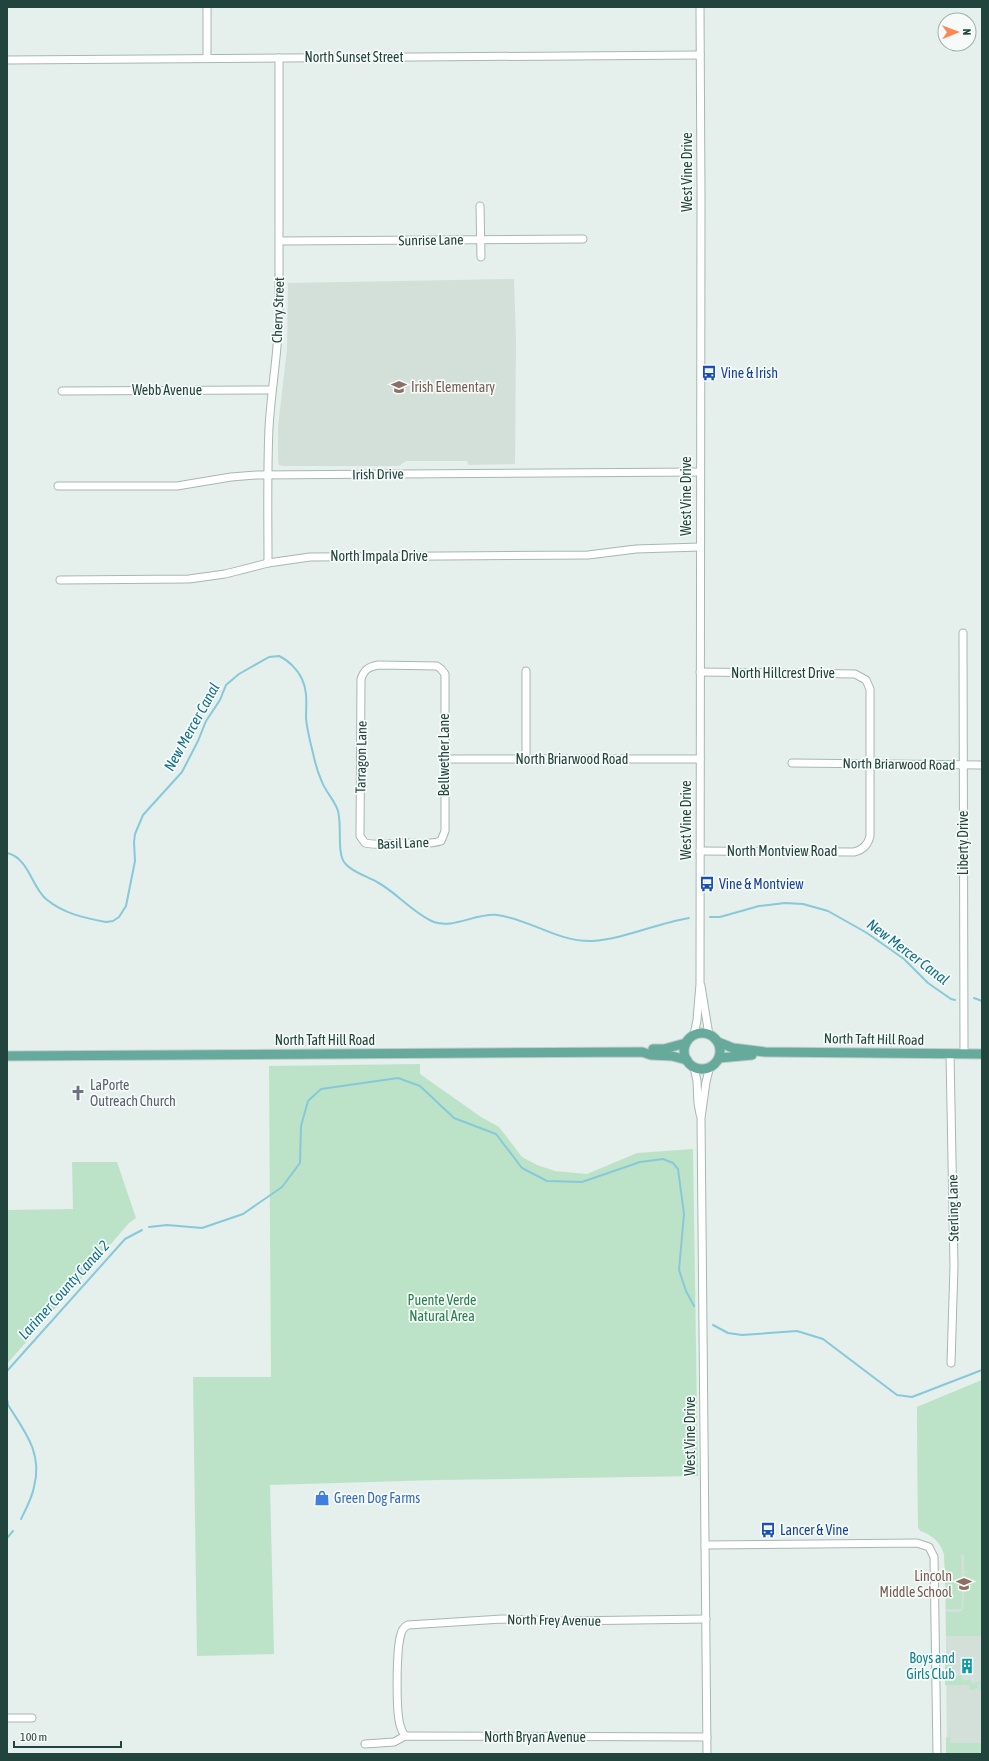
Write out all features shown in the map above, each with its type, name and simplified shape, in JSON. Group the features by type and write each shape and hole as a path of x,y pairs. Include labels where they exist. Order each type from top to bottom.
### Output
{"main road":[{"path":"702,1033 709,1035 718,1042 718,1058 710,1066 703,1068 694,1067 687,1060 684,1052 686,1044 694,1035 702,1033"},
{"name":"North Taft Hill Road","path":"718,1042 733,1048 765,1052 982,1054"},
{"name":"North Taft Hill Road","path":"7,1056 642,1052 686,1044"},
{"name":"North Taft Hill Road","path":"642,1052 651,1055 672,1056 687,1060"},
{"name":"North Taft Hill Road","path":"718,1058 756,1055 765,1052"}],"street":[{"path":"207,7 207,58"},
{"name":"West Vine Drive","path":"694,1035 697,1020 700,984 700,7"},
{"name":"North Sunset Street","path":"7,60 700,55"},
{"name":"Cherry Street","path":"268,563 268,475 272,390 278,340 280,241 279,58"},
{"path":"480,206 481,257"},
{"name":"Sunrise Lane","path":"280,241 582,239"},
{"name":"Webb Avenue","path":"62,391 272,390"},
{"name":"Irish Drive","path":"58,486 177,486 230,477 268,475 700,472"},
{"name":"North Impala Drive","path":"60,580 189,579 225,574 268,563 310,557 588,555 636,549 700,548"},
{"name":"Liberty Drive","path":"963,633 964,1054"},
{"name":"Bellwether Lane","path":"365,671 370,667 378,665 390,667 430,665 437,666 442,669 445,674 445,831 441,841"},
{"name":"Tarragon Lane","path":"365,671 361,679 360,836 365,843"},
{"path":"526,671 526,759"},
{"name":"North Hillcrest Drive","path":"700,672 855,674 865,678 870,689 870,763"},
{"name":"North Briarwood Road","path":"444,759 700,759"},
{"name":"North Briarwood Road","path":"792,763 982,765"},
{"name":"North Montview Road","path":"700,851 854,852 864,847 870,836 870,763"},
{"name":"Basil Lane","path":"365,843 372,845 403,843 432,844 441,841"},
{"name":"West Vine Drive","path":"700,984 703,993 704,1011 709,1035"},
{"name":"Sterling Lane","path":"950,1054 954,1266 951,1363"},
{"name":"West Vine Drive","path":"707,1754 701,1118 706,1082 710,1066"},
{"name":"West Vine Drive","path":"694,1067 701,1118"},
{"path":"705,1544 917,1543 929,1547 934,1557 936,1754"},
{"name":"North Frey Avenue","path":"405,1736 400,1726 398,1714 398,1647 404,1627 416,1623 502,1619 565,1621 706,1619"},
{"path":"7,1718 32,1718"},
{"name":"North Bryan Avenue","path":"365,1744 394,1742 405,1736 707,1737"}],"shaded area":[{"name":"Irish Elementary","path":"514,279 516,340 515,464 468,465 467,461 406,461 399,466 279,465 278,426 287,349 288,283"},
{"name":"Lincoln Middle School","path":"982,1380 982,1754 947,1754 945,1559 942,1547 938,1542 928,1533 920,1531 918,1527 917,1407"}],"green space":[{"name":"Puente Verde Natural Area","path":"420,1064 420,1074 481,1117 499,1127 522,1157 537,1165 555,1171 587,1174 637,1153 693,1149 698,1476 437,1480 270,1485 274,1654 197,1656 193,1377 271,1377 269,1066"},
{"path":"72,1162 117,1162 136,1218 129,1223 7,1364 7,1210 73,1209"},
{"name":"Lincoln Middle School","path":"982,1380 982,1636 946,1636 946,1612 960,1612 963,1610 964,1591 968,1590 964,1589 964,1573 968,1572 964,1571 964,1555 961,1555 962,1607 961,1609 946,1609 944,1554 936,1541 918,1527 917,1407"},
{"path":"945,1658 949,1658 956,1677 961,1675 964,1681 970,1679 972,1684 981,1681 982,1690 980,1690 980,1684 977,1684 979,1690 975,1688 975,1690 970,1690 969,1685 945,1685"},
{"path":"946,1737 950,1738 950,1743 982,1743 982,1754 946,1754"}],"waterway":[{"name":"New Mercer Canal","path":"7,853 20,860 41,893 53,904 67,912 106,922 113,921 119,917 126,906 135,861 135,834 143,815 182,772 198,741 206,721 220,700 226,685 239,674 269,657 279,656 286,660 295,669 304,684 306,693 306,718 309,736 319,775 338,811 340,823 340,845 344,862 355,871 384,886 419,914 441,924 449,924 481,916 497,915 509,917 567,938 592,941 604,940 689,918"},
{"name":"New Mercer Canal","path":"710,917 720,917 759,906 785,903 803,904 828,911 867,933 904,959 928,983 951,999 955,1000"},
{"name":"New Mercer Canal","path":"974,998 982,1001"},
{"name":"Larimer County Canal 2","path":"149,1227 167,1225 202,1228 243,1214 282,1187 300,1163 301,1126 308,1101 321,1089 398,1078 420,1086 454,1118 496,1134 522,1168 547,1181 582,1182 640,1162 663,1159 673,1163 678,1169 684,1214 679,1270 686,1291 694,1306"},
{"name":"Larimer County Canal 2","path":"7,1371 125,1239 142,1230"},
{"name":"Larimer County Canal 2","path":"713,1325 728,1333 742,1335 797,1331 823,1339 897,1395 912,1397 982,1370"},
{"name":"Larimer County Canal 2","path":"7,1399 8,1405 31,1443 36,1464 36,1475 33,1491 21,1519"},
{"name":"Larimer County Canal 2","path":"7,1538 13,1531"}],"place":[{"name":"Vine & Irish","path":"709,373"},
{"name":"Irish Elementary","path":"399,387"},
{"name":"Vine & Montview","path":"707,884"},
{"name":"LaPorte Outreach Church","path":"78,1093"},
{"name":"Green Dog Farms","path":"322,1498"},
{"name":"Lancer & Vine","path":"768,1530"},
{"name":"Lincoln Middle School","path":"964,1584"},
{"name":"Boys and Girls Club","path":"967,1666"}]}
